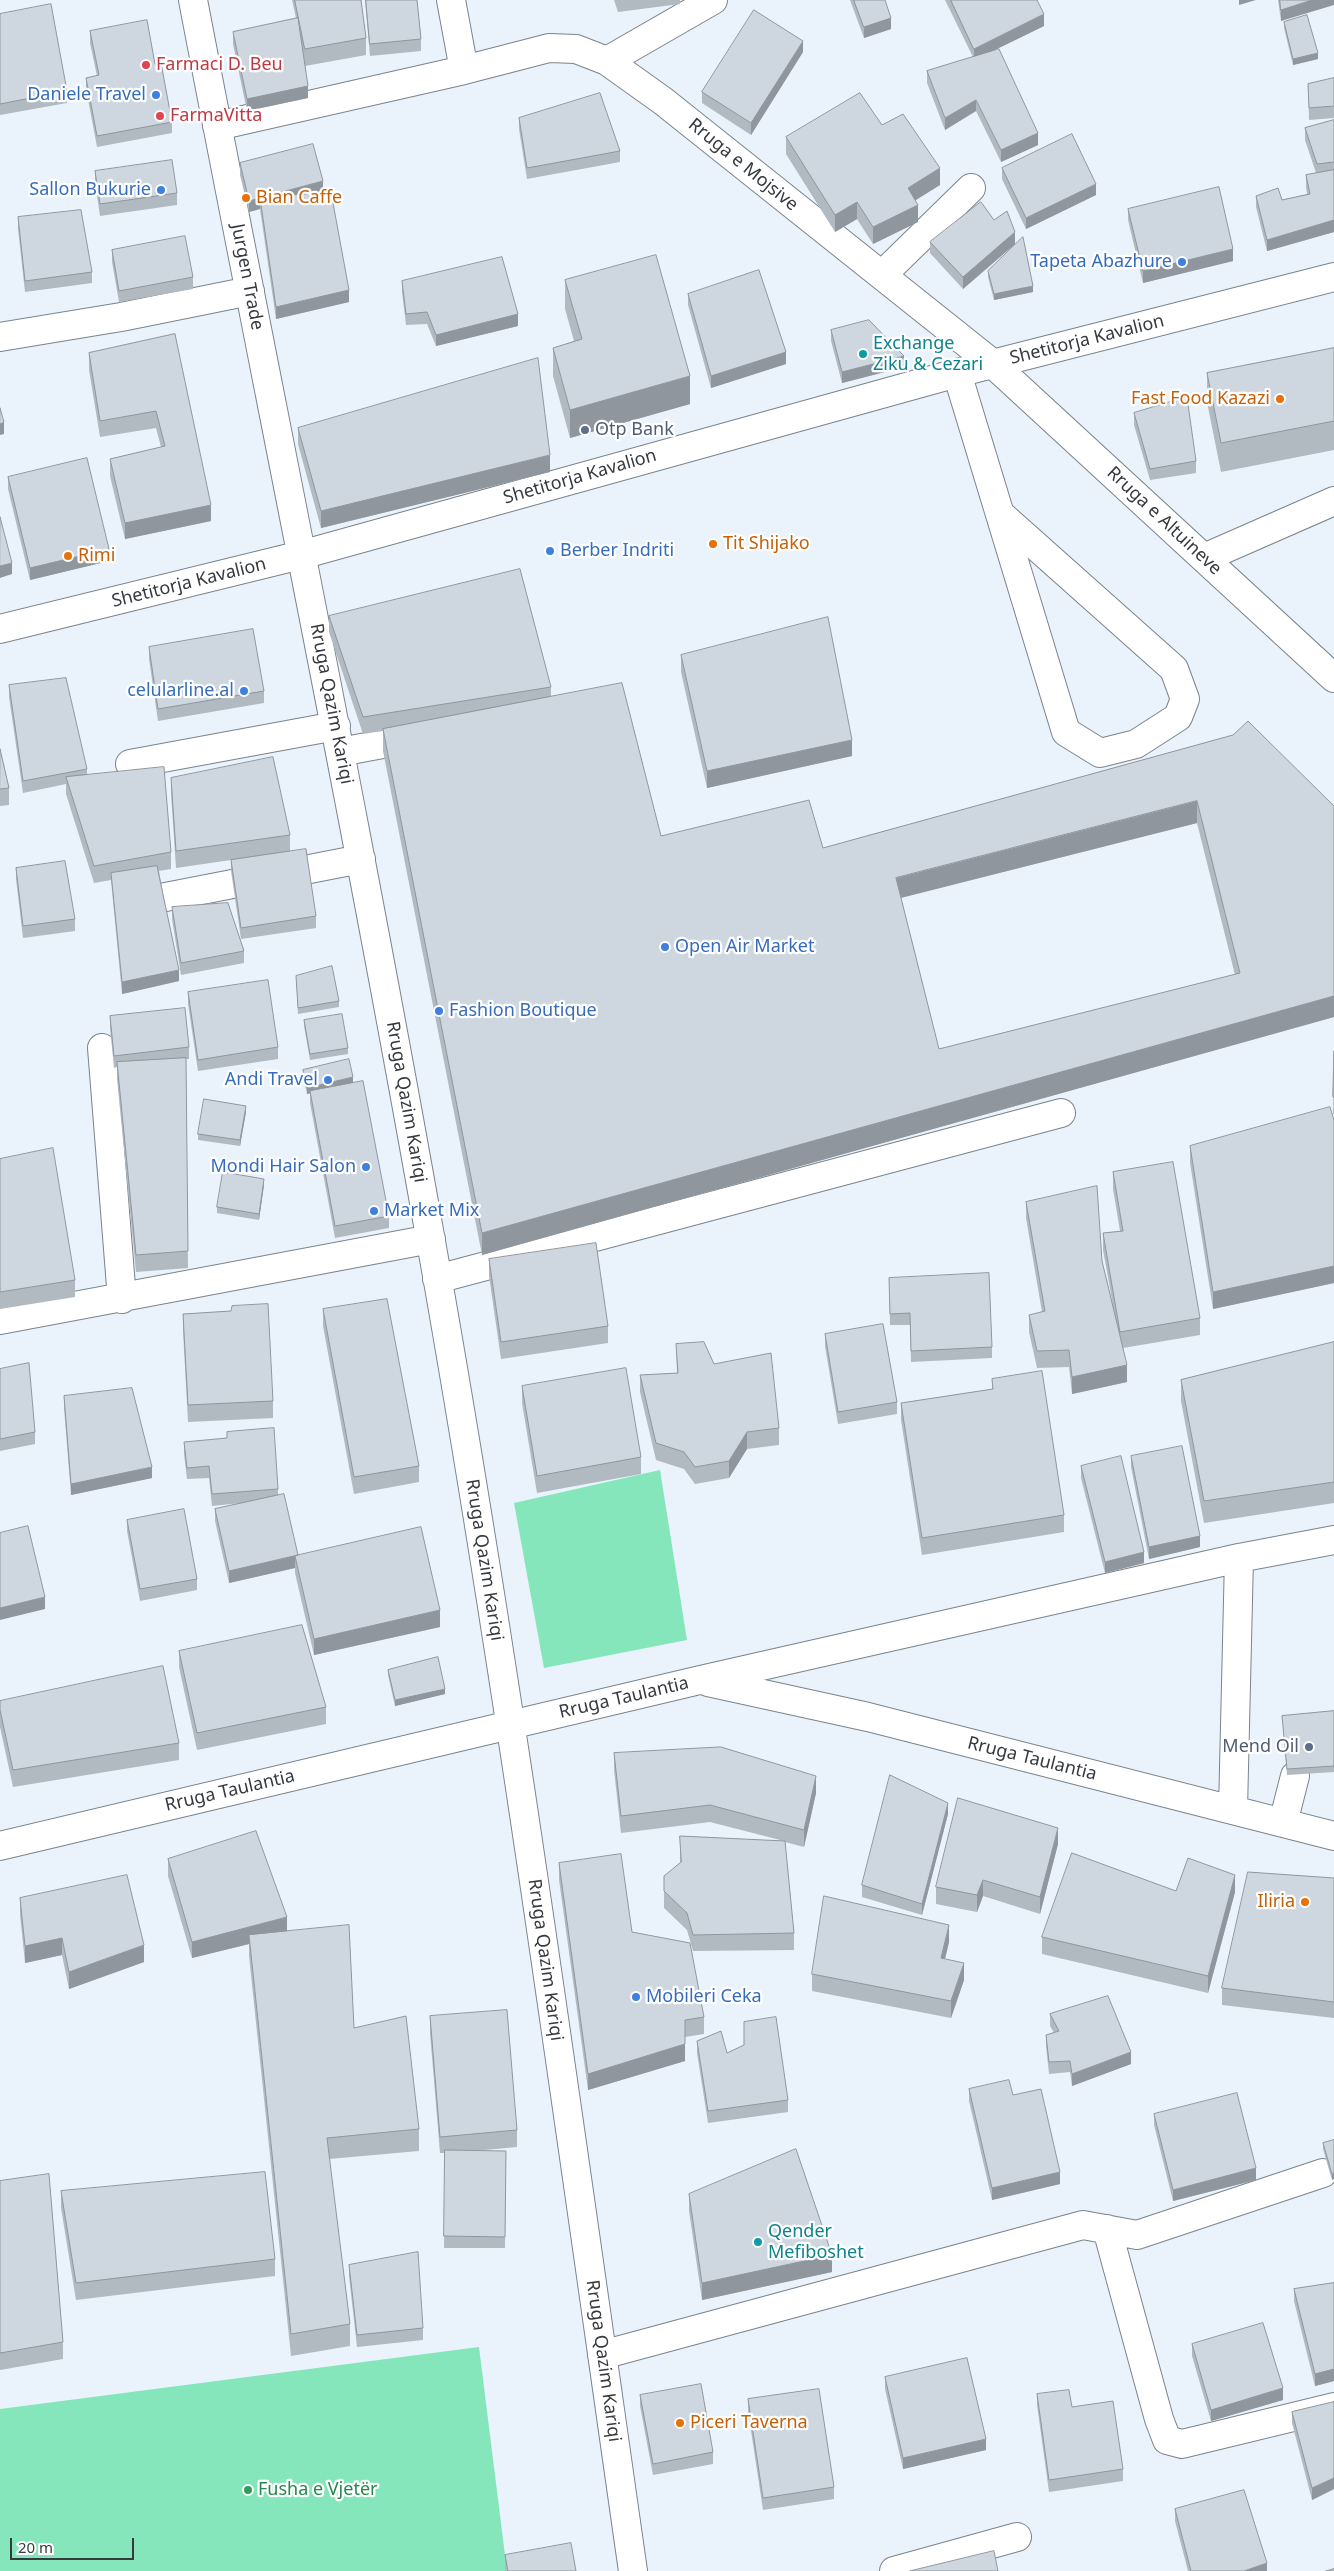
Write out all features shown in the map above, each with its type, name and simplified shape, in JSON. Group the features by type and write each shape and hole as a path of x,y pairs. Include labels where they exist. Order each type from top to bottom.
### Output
{"street":[{"name":"Jurgen Trade","path":"193,0 301,555"},
{"path":"451,0 464,70"},
{"path":"607,61 713,0"},
{"name":"Rruga e Mojsive","path":"217,126 464,70 549,48 576,50 607,61 671,107 993,364"},
{"path":"882,275 971,188"},
{"name":"Shetitorja Kavalion","path":"0,629 301,555 957,373 1334,278"},
{"path":"0,338 121,317 250,291"},
{"name":"Rruga e Altuineve","path":"993,364 1334,678"},
{"path":"957,373 1066,732 1100,753 1136,744 1178,717 1185,699 1174,669 1000,514"},
{"path":"1204,558 1334,501"},
{"name":"Rruga Qazim Kariqi","path":"301,555 336,726 431,1239 511,1723 633,2571"},
{"path":"130,764 336,726"},
{"path":"340,752 448,732"},
{"path":"145,901 361,859"},
{"path":"102,1048 122,1299"},
{"path":"437,1279 1061,1113"},
{"path":"0,1320 122,1299 431,1239"},
{"path":"700,1680 1239,1558 1334,1540"},
{"path":"1233,1810 1239,1558"},
{"name":"Rruga Taulantia","path":"0,1846 511,1723 700,1680 858,1715 1334,1836"},
{"path":"1283,1823 1296,1776"},
{"path":"602,2355 1083,2225 1137,2235 1323,2173"},
{"path":"1107,2229 1159,2419 1167,2440 1182,2444 1334,2406"},
{"path":"894,2571 1017,2537"}],"green space":[{"path":"660,1470 687,1640 544,1668 514,1503"},
{"name":"Fusha e Vjetër","path":"479,2347 507,2571 0,2571 0,2409"}],"building":[{"path":"295,0 361,0 366,38 305,49"},
{"path":"366,0 417,0 421,39 370,44"},
{"path":"854,0 885,0 891,18 864,27"},
{"path":"951,0 1037,0 1044,14 974,49"},
{"path":"1280,0 1312,0 1281,10"},
{"path":"51,4 67,91 0,104 0,14"},
{"path":"754,10 803,41 751,123 702,92"},
{"path":"1307,15 1318,53 1293,59 1284,22"},
{"path":"298,18 308,86 247,99 233,32"},
{"path":"147,20 155,64 161,63 172,122 97,136 86,78 99,75 90,31"},
{"path":"999,49 1038,133 1001,150 976,100 945,118 927,71"},
{"path":"1334,78 1334,106 1309,108 1308,84"},
{"path":"600,93 620,151 527,168 519,118"},
{"path":"860,93 882,125 903,114 940,168 908,188 918,205 873,227 857,202 835,215 786,137"},
{"path":"1334,120 1334,162 1317,164 1305,128"},
{"path":"1072,134 1096,184 1026,218 1002,168"},
{"path":"313,144 323,181 263,197 331,192 349,290 276,307 260,198 249,201 240,163"},
{"path":"172,160 177,193 100,204 95,171"},
{"path":"1334,170 1334,220 1267,240 1256,196 1278,188 1282,200 1310,194 1306,175"},
{"path":"1219,187 1233,249 1143,271 1128,209"},
{"path":"981,202 994,220 1007,211 1015,232 963,277 930,242"},
{"path":"81,210 92,272 25,281 18,217"},
{"path":"185,236 193,277 119,291 112,250"},
{"path":"1023,237 1033,286 994,294 988,271"},
{"path":"656,255 690,376 570,410 553,348 582,339 565,280"},
{"path":"502,257 518,314 436,335 427,312 406,314 402,281"},
{"path":"759,270 786,352 711,376 688,294"},
{"name":"Exchange Ziku & Cezari","path":"869,320 904,356 842,372 831,330"},
{"path":"175,334 211,505 125,523 110,459 165,446 156,411 100,421 89,353"},
{"path":"1334,348 1334,421 1221,443 1207,373"},
{"path":"538,358 550,455 321,511 298,428"},
{"path":"1187,397 1196,461 1150,469 1134,413"},
{"path":"0,408 4,422 0,424"},
{"path":"87,458 109,549 30,568 8,477"},
{"path":"0,517 12,563 0,566"},
{"path":"520,569 551,687 363,717 329,616"},
{"path":"828,617 852,740 707,771 681,655"},
{"path":"253,629 264,691 158,709 149,647"},
{"path":"66,678 87,769 23,781 9,685"},
{"name":"Open Air Market","path":"622,683 661,836 809,800 823,848 1233,735 1248,721 1334,806 1334,996 482,1233 383,729","holes":["1197,801 1240,973 939,1049 896,878"]},
{"path":"0,749 9,788 0,789"},
{"path":"273,757 290,835 176,851 171,778"},
{"path":"164,767 171,852 94,866 66,777"},
{"path":"306,849 316,916 241,928 231,860"},
{"path":"65,861 75,919 23,926 16,868"},
{"path":"157,866 179,970 122,982 111,873"},
{"path":"228,903 244,951 181,963 172,907"},
{"path":"332,966 339,1001 298,1008 296,976"},
{"path":"268,980 278,1047 198,1060 188,992"},
{"path":"185,1008 189,1047 114,1056 110,1016"},
{"path":"342,1014 348,1048 310,1054 304,1020"},
{"path":"1334,1051 1334,1098 1333,1097"},
{"path":"186,1058 188,1251 136,1255 117,1062"},
{"name":"Andi Travel","path":"349,1059 353,1077 307,1088 303,1070"},
{"path":"363,1081 389,1216 335,1226 310,1091"},
{"path":"204,1099 246,1106 240,1140 198,1134"},
{"path":"1330,1107 1334,1120 1334,1266 1213,1292 1190,1146"},
{"path":"53,1148 75,1280 0,1292 0,1159"},
{"path":"1173,1162 1200,1318 1120,1332 1103,1233 1123,1231 1113,1172"},
{"path":"223,1172 264,1179 259,1214 217,1207"},
{"path":"1097,1186 1102,1261 1127,1365 1072,1377 1069,1350 1037,1351 1029,1315 1045,1311 1026,1202"},
{"path":"596,1243 608,1326 501,1342 489,1259"},
{"path":"989,1273 992,1347 911,1351 910,1313 890,1314 889,1278"},
{"path":"387,1299 419,1466 354,1477 323,1309"},
{"path":"268,1304 273,1401 188,1405 183,1314 231,1311 232,1306"},
{"path":"883,1324 897,1402 838,1412 825,1334"},
{"path":"704,1342 714,1364 771,1353 779,1428 747,1432 729,1461 695,1467 684,1452 656,1443 640,1375 678,1373 676,1344"},
{"path":"1334,1342 1334,1482 1204,1501 1181,1380"},
{"path":"29,1363 35,1432 0,1439 0,1369"},
{"path":"626,1368 641,1457 537,1476 522,1386"},
{"path":"1042,1371 1064,1515 922,1538 901,1403 993,1389 992,1379"},
{"path":"132,1388 152,1467 71,1484 64,1396"},
{"path":"274,1428 278,1489 212,1494 209,1466 187,1468 184,1442 227,1438 227,1432"},
{"path":"1182,1446 1200,1536 1149,1547 1131,1456"},
{"path":"1121,1456 1144,1552 1105,1562 1081,1466"},
{"path":"284,1494 298,1555 229,1571 215,1509"},
{"path":"184,1509 197,1579 140,1589 127,1520"},
{"path":"28,1526 45,1597 0,1608 0,1533"},
{"path":"421,1527 440,1610 314,1639 295,1556"},
{"path":"302,1625 326,1707 197,1733 179,1651"},
{"path":"438,1657 445,1689 395,1700 388,1670"},
{"path":"163,1666 179,1743 13,1770 0,1710 0,1701"},
{"name":"Mend Oil","path":"1334,1711 1334,1766 1287,1769 1282,1716"},
{"path":"721,1747 816,1776 804,1830 710,1805 621,1816 614,1753"},
{"path":"890,1775 948,1803 922,1904 862,1885"},
{"path":"958,1798 1058,1828 1040,1897 983,1880 977,1895 936,1887"},
{"path":"256,1831 287,1917 192,1942 168,1859"},
{"path":"680,1836 785,1841 794,1933 693,1935 687,1913 664,1891 664,1876 681,1862"},
{"path":"1072,1853 1176,1891 1188,1858 1235,1875 1208,1976 1042,1937"},
{"name":"Mobileri Ceka","path":"621,1854 632,1932 690,1943 704,2017 685,2020 685,2044 588,2074 559,1863"},
{"path":"1248,1872 1334,1878 1334,2002 1222,1988"},
{"path":"127,1875 144,1945 69,1972 62,1938 25,1946 20,1898"},
{"path":"824,1896 949,1925 941,1958 964,1963 951,2001 812,1974"},
{"path":"349,1925 354,2028 406,2016 419,2129 327,2138 350,2324 291,2334 249,1935"},
{"path":"1108,1996 1131,2052 1072,2074 1070,2061 1049,2062 1046,2035 1059,2031 1050,2014"},
{"path":"507,2010 517,2130 440,2137 430,2016"},
{"path":"776,2017 788,2100 708,2111 697,2041 721,2031 727,2053 744,2045 744,2022"},
{"path":"1009,2080 1013,2095 1041,2089 1060,2172 992,2188 969,2089"},
{"path":"1237,2093 1256,2168 1173,2190 1154,2114"},
{"path":"1334,2140 1334,2173 1332,2174 1323,2143"},
{"name":"Qender Mefiboshet","path":"796,2149 832,2255 702,2283 689,2194"},
{"path":"445,2150 506,2151 505,2237 444,2236"},
{"path":"265,2172 275,2259 76,2283 61,2191"},
{"path":"49,2174 63,2342 0,2353 0,2181"},
{"path":"418,2252 423,2328 357,2335 349,2265"},
{"path":"1334,2283 1334,2369 1315,2374 1294,2289"},
{"path":"1263,2323 1283,2388 1211,2410 1192,2344"},
{"path":"967,2358 986,2439 903,2458 885,2377"},
{"path":"701,2384 713,2452 653,2464 640,2395"},
{"path":"819,2389 834,2487 763,2498 748,2399"},
{"path":"1069,2390 1072,2407 1113,2401 1123,2469 1049,2480 1037,2394"},
{"path":"1334,2402 1334,2478 1312,2488 1292,2412"},
{"path":"1244,2490 1267,2563 1244,2571 1191,2571 1175,2509"},
{"path":"571,2543 576,2571 508,2571 505,2555"},
{"path":"994,2551 998,2571 910,2571"}],"place":[{"name":"Farmaci D. Beu","path":"146,65"},
{"name":"Daniele Travel","path":"156,95"},
{"name":"FarmaVitta","path":"160,116"},
{"name":"Sallon Bukurie","path":"161,190"},
{"name":"Bian Caffe","path":"246,198"},
{"name":"Tapeta Abazhure","path":"1182,262"},
{"name":"Exchange Ziku & Cezari","path":"863,354"},
{"name":"Fast Food Kazazi","path":"1280,399"},
{"name":"Otp Bank","path":"585,430"},
{"name":"Tit Shijako","path":"713,544"},
{"name":"Berber Indriti","path":"550,551"},
{"name":"Rimi","path":"68,556"},
{"name":"celularline.al","path":"244,691"},
{"name":"Open Air Market","path":"665,947"},
{"name":"Fashion Boutique","path":"439,1011"},
{"name":"Andi Travel","path":"328,1080"},
{"name":"Mondi Hair Salon","path":"366,1167"},
{"name":"Market Mix","path":"374,1211"},
{"name":"Mend Oil","path":"1309,1747"},
{"name":"Iliria","path":"1305,1902"},
{"name":"Mobileri Ceka","path":"636,1997"},
{"name":"Qender Mefiboshet","path":"758,2242"},
{"name":"Piceri Taverna","path":"680,2423"},
{"name":"Fusha e Vjetër","path":"248,2490"}]}
